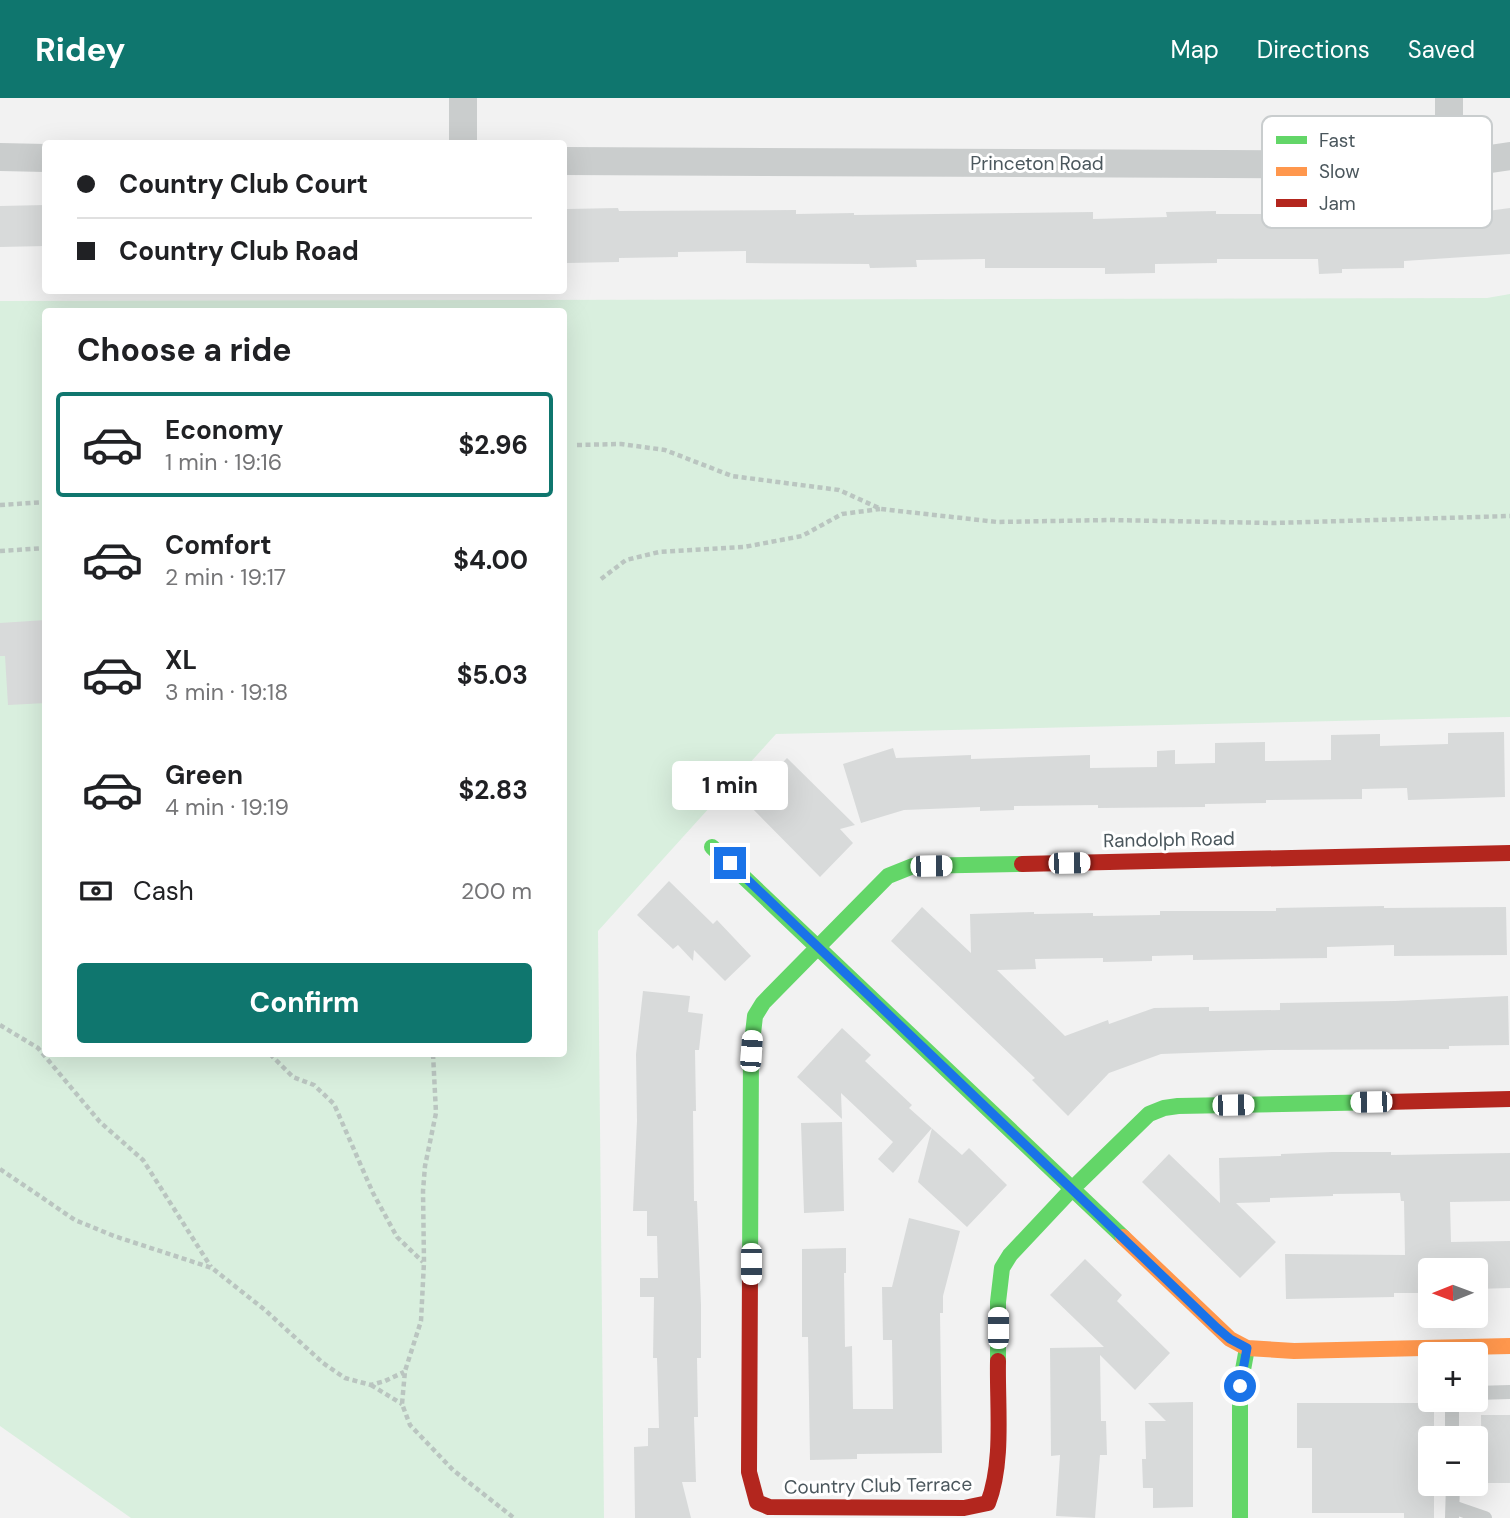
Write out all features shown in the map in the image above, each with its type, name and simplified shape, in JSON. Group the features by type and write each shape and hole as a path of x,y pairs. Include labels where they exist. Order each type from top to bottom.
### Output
{"street":[{"path":"463,98 463,140"},
{"path":"1449,98 1449,116"},
{"name":"Princeton Road","path":"1492,159 1510,156"},
{"path":"0,157 42,158"},
{"name":"Princeton Road","path":"567,161 1262,164"},
{"path":"712,847 1230,1339 1247,1348 1294,1351 1418,1351"},
{"name":"Randolph Road","path":"820,947 888,876 913,866 1510,853"},
{"name":"Country Club Terrace","path":"820,947 763,1003 755,1016 752,1032 749,1472 757,1502 769,1507 783,1508 964,1508 988,1503 997,1458 998,1302 1002,1268 1010,1255 1072,1189"},
{"path":"1072,1189 1137,1123 1164,1108 1510,1099"},
{"path":"1488,1348 1510,1346"},
{"path":"1240,1518 1240,1386 1247,1348"}],"lane":[{"path":"1488,1392 1510,1392"},
{"path":"1453,1512 1485,1518"}],"path":[{"path":"577,445 621,444 665,450 732,476 839,490 881,509"},
{"path":"0,505 42,502"},
{"path":"601,579 626,560 659,552 744,547 802,536 842,514 881,509 997,522 1109,520 1273,523 1510,516"},
{"path":"0,551 42,548"},
{"path":"0,1025 42,1053"},
{"path":"46,1057 100,1122 143,1160 212,1268 265,1310 323,1363 345,1378 371,1385 402,1404"},
{"path":"273,1057 293,1077 314,1085 334,1104 373,1193 397,1237 424,1262"},
{"path":"433,1057 436,1113 425,1166 423,1191 421,1321 405,1371 402,1404 410,1425 453,1470 514,1518"},
{"path":"0,1169 75,1220 114,1237 212,1268"},
{"path":"371,1385 405,1371"}],"green space":[{"path":"1510,294 1510,717 776,734 598,931 604,1518 131,1518 0,1426 0,301 1487,298"}],"building":[{"path":"42,205 42,246 0,247 0,206"},
{"path":"1510,208 1510,254 1404,261 1404,268 1342,269 1342,273 1319,274 1318,259 1217,259 1217,263 1155,264 1155,273 1105,274 1105,268 985,268 985,259 916,260 917,267 870,268 869,264 746,263 746,251 678,252 678,257 619,258 619,262 567,263 567,209 796,210 796,214 854,215 1093,212 1093,219 1167,217 1166,212 1216,211 1216,214 1262,214 1262,228 1492,228 1492,210"},
{"path":"42,620 42,703 8,705 5,656 0,656 0,623"},
{"path":"1504,732 1505,797 1408,800 1407,788 1362,789 1362,799 1266,800 1266,803 1205,804 1205,807 1098,808 1098,805 1014,806 1014,810 980,811 980,807 904,810 861,823 843,764 893,748 896,758 971,755 971,759 1090,755 1090,768 1157,767 1157,751 1175,750 1175,764 1215,763 1215,743 1265,742 1265,761 1331,760 1331,735 1380,734 1380,746 1448,744 1448,733"},
{"path":"787,758 855,825 840,829 853,843 820,877 745,801"},
{"path":"669,881 713,924 717,920 751,956 725,981 694,950 693,961 678,945 673,949 637,915"},
{"path":"922,907 971,953 970,914 1034,912 1093,913 1093,916 1160,915 1160,911 1276,911 1276,908 1506,907 1507,955 1394,956 1394,945 1327,947 1327,958 1193,960 1193,955 1152,956 1152,961 1103,962 1103,958 1035,959 1036,969 997,970 1065,1036 1108,1020 1109,1024 1154,1008 1209,1007 1209,1011 1280,1010 1280,1003 1508,996 1509,1045 1449,1046 1449,1049 1161,1054 1109,1073 1068,1116 1032,1080 1035,1078 891,941"},
{"path":"643,991 690,996 688,1012 703,1014 699,1050 695,1050 696,1111 693,1111 694,1201 697,1201 701,1305 701,1358 697,1358 698,1417 694,1417 696,1482 682,1482 691,1518 635,1518 634,1447 648,1446 648,1428 659,1428 657,1358 653,1358 654,1297 640,1297 640,1278 658,1278 657,1236 647,1236 647,1211 633,1211 637,1121 636,1054"},
{"path":"842,1028 871,1055 865,1061 912,1105 909,1108 932,1128 893,1173 878,1159 893,1142 841,1093 842,1119 797,1077"},
{"path":"842,1122 844,1211 804,1213 801,1123"},
{"path":"932,1128 962,1155 969,1148 1007,1185 967,1227 918,1182"},
{"path":"1510,1153 1510,1201 1450,1202 1451,1242 1510,1241 1510,1288 1488,1289 1488,1258 1418,1258 1418,1293 1394,1293 1394,1297 1286,1299 1285,1254 1405,1255 1404,1201 1401,1201 1400,1193 1333,1194 1270,1198 1270,1202 1236,1203 1276,1242 1240,1278 1142,1182 1169,1154 1220,1203 1219,1158 1281,1154"},
{"path":"909,1218 960,1231 943,1296 943,1313 940,1313 942,1453 857,1454 857,1459 810,1460 808,1337 802,1337 802,1249 846,1248 845,1347 852,1346 853,1409 893,1409 892,1340 883,1340 882,1287 892,1287"},
{"path":"1085,1259 1122,1295 1117,1301 1170,1353 1135,1390 1100,1355 1101,1421 1106,1421 1107,1455 1100,1455 1095,1518 1056,1516 1060,1455 1051,1456 1050,1348 1104,1347 1050,1295"},
{"path":"1193,1402 1193,1507 1153,1508 1153,1488 1143,1488 1142,1459 1146,1459 1145,1421 1166,1421 1148,1403"},
{"path":"1297,1403 1418,1403 1418,1412 1434,1412 1434,1426 1418,1426 1418,1496 1434,1496 1434,1518 1404,1518 1404,1513 1312,1513 1312,1448 1297,1448"},
{"path":"1481,1415 1510,1415 1510,1483 1488,1483 1488,1426 1481,1426"}],"traffic: fast":[{"path":"712,847 1123,1237"},
{"path":"750,1271 751,1051 755,1016 763,1003 888,876 913,866 1022,864"},
{"path":"998,1361 998,1302 1002,1268 1010,1255 1072,1189 1149,1114 1178,1106 1385,1102"},
{"path":"1240,1518 1240,1386 1247,1348"}],"traffic: slow":[{"path":"1123,1237 1230,1339 1247,1348 1294,1351 1510,1346"}],"traffic: jam":[{"path":"1022,864 1510,853"},
{"path":"1385,1102 1510,1099"},
{"path":"750,1271 749,1472 757,1502 769,1507 964,1508 988,1503 998,1452 998,1361"}],"route":[{"path":"730,863 1217,1328 1247,1348 1240,1386"}]}
